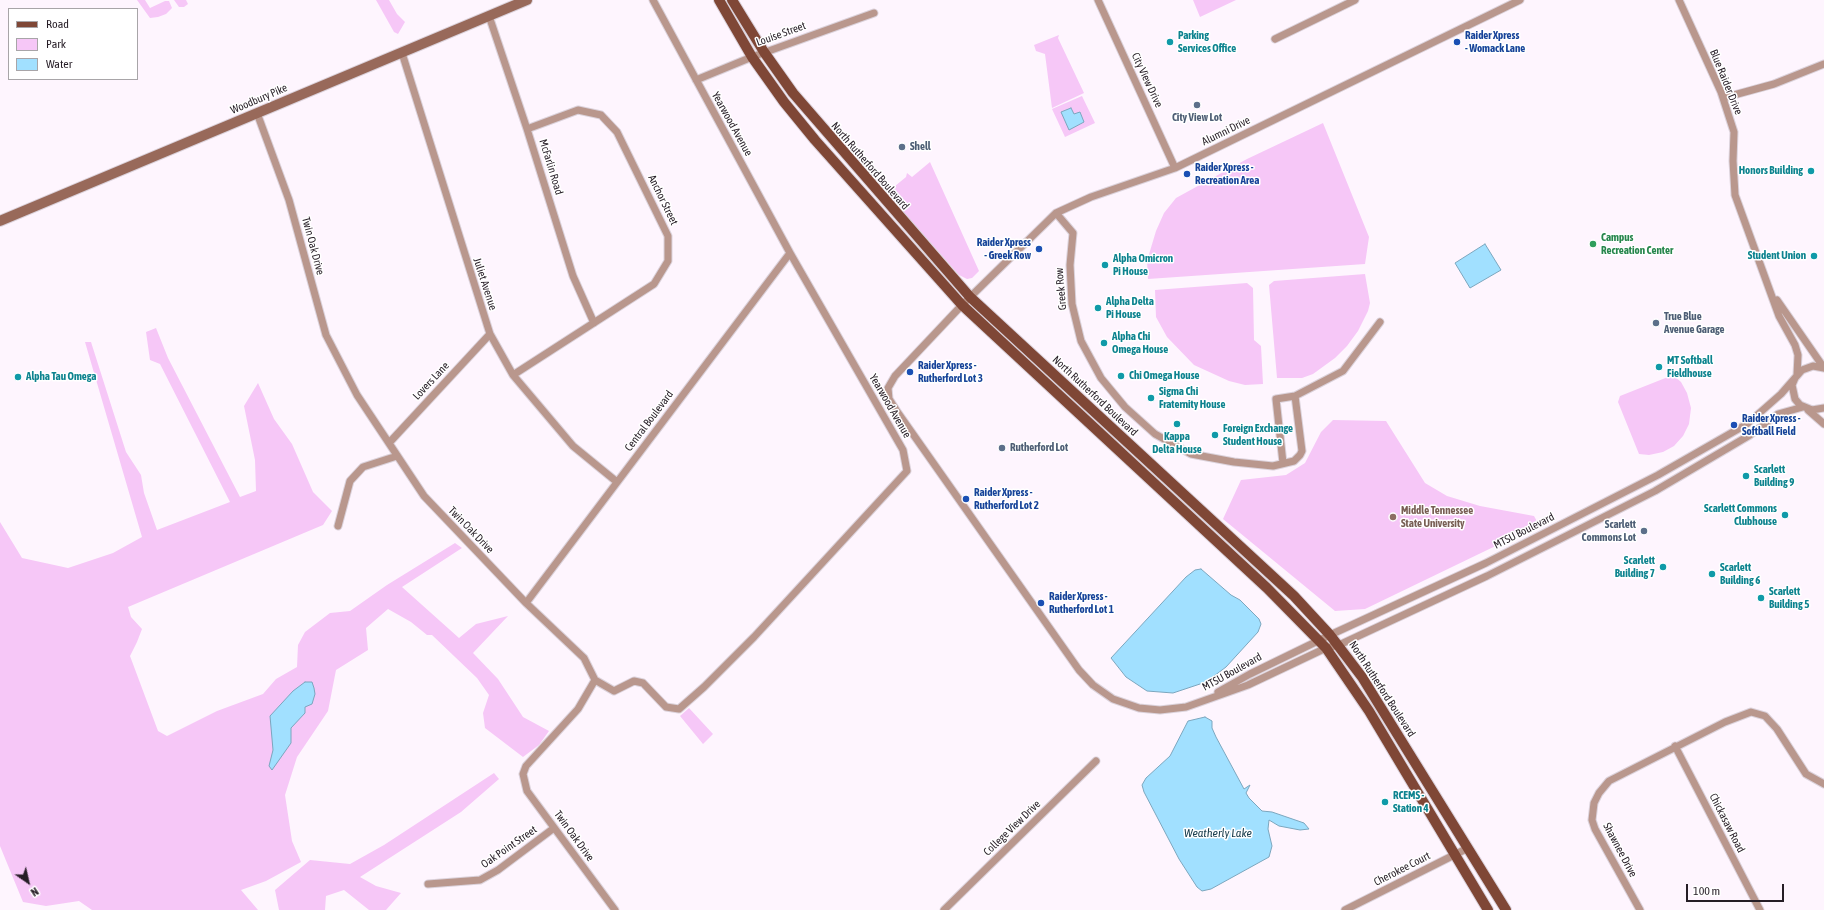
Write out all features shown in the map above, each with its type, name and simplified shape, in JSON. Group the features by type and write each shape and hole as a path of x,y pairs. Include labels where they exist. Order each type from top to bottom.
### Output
{"main road":[{"name":"North Rutherford Boulevard","path":"719,0 752,56 784,102 815,140 962,305 1267,588 1326,648 1369,710 1488,910"},
{"name":"North Rutherford Boulevard","path":"732,0 764,52 793,93 970,297 1294,596 1339,645 1378,702 1506,910"}],"street":[{"name":"Woodbury Pike","path":"0,221 526,0"},
{"name":"Yearwood Avenue","path":"595,680 614,691 634,682 644,683 666,707 678,709 754,637 907,472 903,450 790,253 653,0"},
{"name":"City View Drive","path":"1098,0 1175,168"},
{"path":"1275,39 1355,0"},
{"name":"Alumni Drive","path":"1203,701 1186,707 1160,710 1139,708 1113,699 1093,685 1074,664 889,399 888,388 895,376 962,305 1056,213 1091,197 1175,168 1520,0"},
{"name":"Blue Raider Drive","path":"1679,0 1723,98 1734,132 1733,161 1735,195 1780,316 1798,355 1796,376 1792,392 1795,399 1804,408"},
{"name":"Louise Street","path":"696,80 752,56 874,13"},
{"name":"McFarlin Road","path":"489,16 527,129 573,276 594,323"},
{"name":"Juliet Avenue","path":"402,53 490,334 513,375 573,446 617,482"},
{"path":"1723,98 1780,82 1824,64"},
{"name":"Anchor Street","path":"513,375 654,284 668,261 668,236 617,132 601,115 578,110 527,129"},
{"name":"Twin Oak Drive","path":"257,113 289,200 326,335 357,395 424,496 526,603 584,658 595,680 578,709 526,766 523,774 527,791 615,910"},
{"name":"Greek Row","path":"1056,213 1073,233 1070,265 1072,304 1081,341 1101,378 1125,407 1155,434 1191,454 1234,462 1273,466 1283,463"},
{"name":"Central Boulevard","path":"526,603 790,253"},
{"name":"Blue Raider Drive","path":"1771,290 1824,368"},
{"path":"1295,396 1302,451 1297,459 1283,463 1276,399 1295,396 1343,371 1380,322"},
{"name":"Lovers Lane","path":"389,443 490,334"},
{"path":"1796,376 1807,367 1818,366 1824,368"},
{"name":"MTSU Boulevard","path":"1203,701 1250,674 1330,635 1486,563 1658,475 1747,424 1778,397 1796,376"},
{"path":"1804,408 1824,424"},
{"name":"MTSU Boulevard","path":"1203,701 1248,685 1326,648 1339,645 1487,576 1655,491 1750,435 1778,414 1804,408 1812,410 1824,408"},
{"path":"338,526 350,481 362,466 397,456"},
{"name":"Shawnee Drive","path":"1640,910 1595,829 1592,820 1594,803 1599,793 1609,781 1724,722 1750,712 1765,716 1777,729 1806,774 1824,784"},
{"name":"Chickasaw Road","path":"1675,746 1760,910"},
{"name":"College View Drive","path":"944,910 1096,761"},
{"name":"Oak Point Street","path":"428,884 480,880 498,870 554,828"},
{"name":"Cherokee Court","path":"1345,910 1468,848"}],"green space":[{"path":"137,0 145,0 150,8 165,1 169,1 172,8 166,14 150,18"},
{"path":"174,0 186,0 188,4 184,7 179,7"},
{"path":"376,0 389,0 397,14 405,22 398,34 394,32"},
{"path":"1193,0 1236,0 1200,17"},
{"path":"1059,35 1058,38 1084,93 1052,108 1045,54 1036,51 1034,45"},
{"path":"1082,96 1095,123 1065,137 1052,109"},
{"path":"1323,123 1369,237 1365,264 1148,279 1147,261 1156,231 1164,213 1176,198 1247,159"},
{"path":"930,162 979,271 972,278 967,279 959,275 887,194 906,177 907,173 912,177"},
{"path":"1365,274 1370,303 1368,311 1358,331 1347,346 1335,358 1313,374 1302,378 1277,378 1269,285 1274,281"},
{"path":"1247,283 1253,288 1254,340 1261,346 1263,384 1245,385 1229,381 1194,365 1167,337 1156,317 1155,290"},
{"path":"156,328 168,358 240,497 256,491 255,460 244,406 258,383 274,419 292,444 313,492 332,511 323,525 128,607 131,617 142,629 130,656 158,731 167,736 217,711 263,694 276,679 297,667 298,645 305,632 330,613 350,611 387,585 455,543 462,548 402,587 459,638 476,624 508,616 473,653 498,679 523,717 549,731 539,745 523,757 485,728 483,713 489,695 477,678 432,635 427,635 411,622 388,609 366,628 368,650 336,670 328,711 297,757 285,795 292,841 301,862 266,881 241,890 258,910 92,910 79,901 46,906 23,902 0,846 0,522 22,558 68,568 113,553 142,537 85,342 91,342 126,452 141,475 144,493 157,530 230,502 160,364 150,360 146,332"},
{"path":"1673,375 1681,382 1687,393 1691,408 1689,424 1683,436 1674,446 1663,452 1649,455 1639,454 1618,402 1620,396"},
{"path":"1333,420 1386,421 1425,483 1447,496 1480,506 1534,516 1539,525 1365,609 1335,611 1223,519 1241,480 1286,475 1305,463 1321,432"},
{"path":"689,708 713,734 703,744 680,716"},
{"path":"494,773 499,779 461,812 360,877 376,886 401,893 386,910 369,910 344,890 326,896 325,910 279,910 275,890 310,860 350,864 384,845"}],"water":[{"path":"1071,108 1074,114 1080,112 1084,122 1069,130 1061,112"},
{"path":"1485,244 1501,270 1470,288 1455,263"},
{"path":"1201,569 1231,595 1240,600 1259,619 1261,624 1258,632 1226,667 1206,682 1173,693 1147,691 1126,677 1111,658 1186,577 1195,570"},
{"path":"305,682 312,682 314,688 315,694 312,704 305,707 305,713 291,728 291,743 272,770 269,766 273,750 270,716 293,691"},
{"name":"Weatherly Lake","path":"1205,717 1212,721 1212,728 1216,737 1244,789 1250,785 1246,793 1249,798 1262,811 1272,812 1304,823 1309,829 1300,830 1279,826 1269,820 1268,829 1272,846 1269,857 1211,889 1202,891 1197,887 1179,859 1144,792 1142,785 1146,778 1170,756 1188,721"}],"place":[{"name":"Parking Services Office","path":"1170,42"},
{"name":"Raider Xpress - Womack Lane","path":"1457,42"},
{"name":"City View Lot","path":"1197,105"},
{"name":"Shell","path":"902,147"},
{"name":"Honors Building","path":"1811,171"},
{"name":"Raider Xpress - Recreation Area","path":"1187,174"},
{"name":"Campus Recreation Center","path":"1593,244"},
{"name":"Raider Xpress - Greek Row","path":"1039,249"},
{"name":"Student Union","path":"1814,256"},
{"name":"Alpha Omicron Pi House","path":"1105,265"},
{"name":"Alpha Delta Pi House","path":"1098,308"},
{"name":"True Blue Avenue Garage","path":"1656,323"},
{"name":"Alpha Chi Omega House","path":"1104,343"},
{"name":"MT Softball Fieldhouse","path":"1659,367"},
{"name":"Raider Xpress - Rutherford Lot 3","path":"910,372"},
{"name":"Chi Omega House","path":"1121,376"},
{"name":"Alpha Tau Omega","path":"18,377"},
{"name":"Sigma Chi Fraternity House","path":"1151,398"},
{"name":"Kappa Delta House","path":"1177,424"},
{"name":"Raider Xpress - Softball Field","path":"1734,425"},
{"name":"Foreign Exchange Student House","path":"1215,435"},
{"name":"Rutherford Lot","path":"1002,448"},
{"name":"Scarlett Building 9","path":"1746,476"},
{"name":"Raider Xpress - Rutherford Lot 2","path":"966,499"},
{"name":"Scarlett Commons Clubhouse","path":"1785,515"},
{"name":"Middle Tennessee State University","path":"1393,517"},
{"name":"Scarlett Commons Lot","path":"1644,531"},
{"name":"Scarlett Building 7","path":"1663,567"},
{"name":"Scarlett Building 6","path":"1712,574"},
{"name":"Scarlett Building 5","path":"1761,598"},
{"name":"Raider Xpress - Rutherford Lot 1","path":"1041,603"},
{"name":"RCEMS - Station 4","path":"1385,802"}]}
